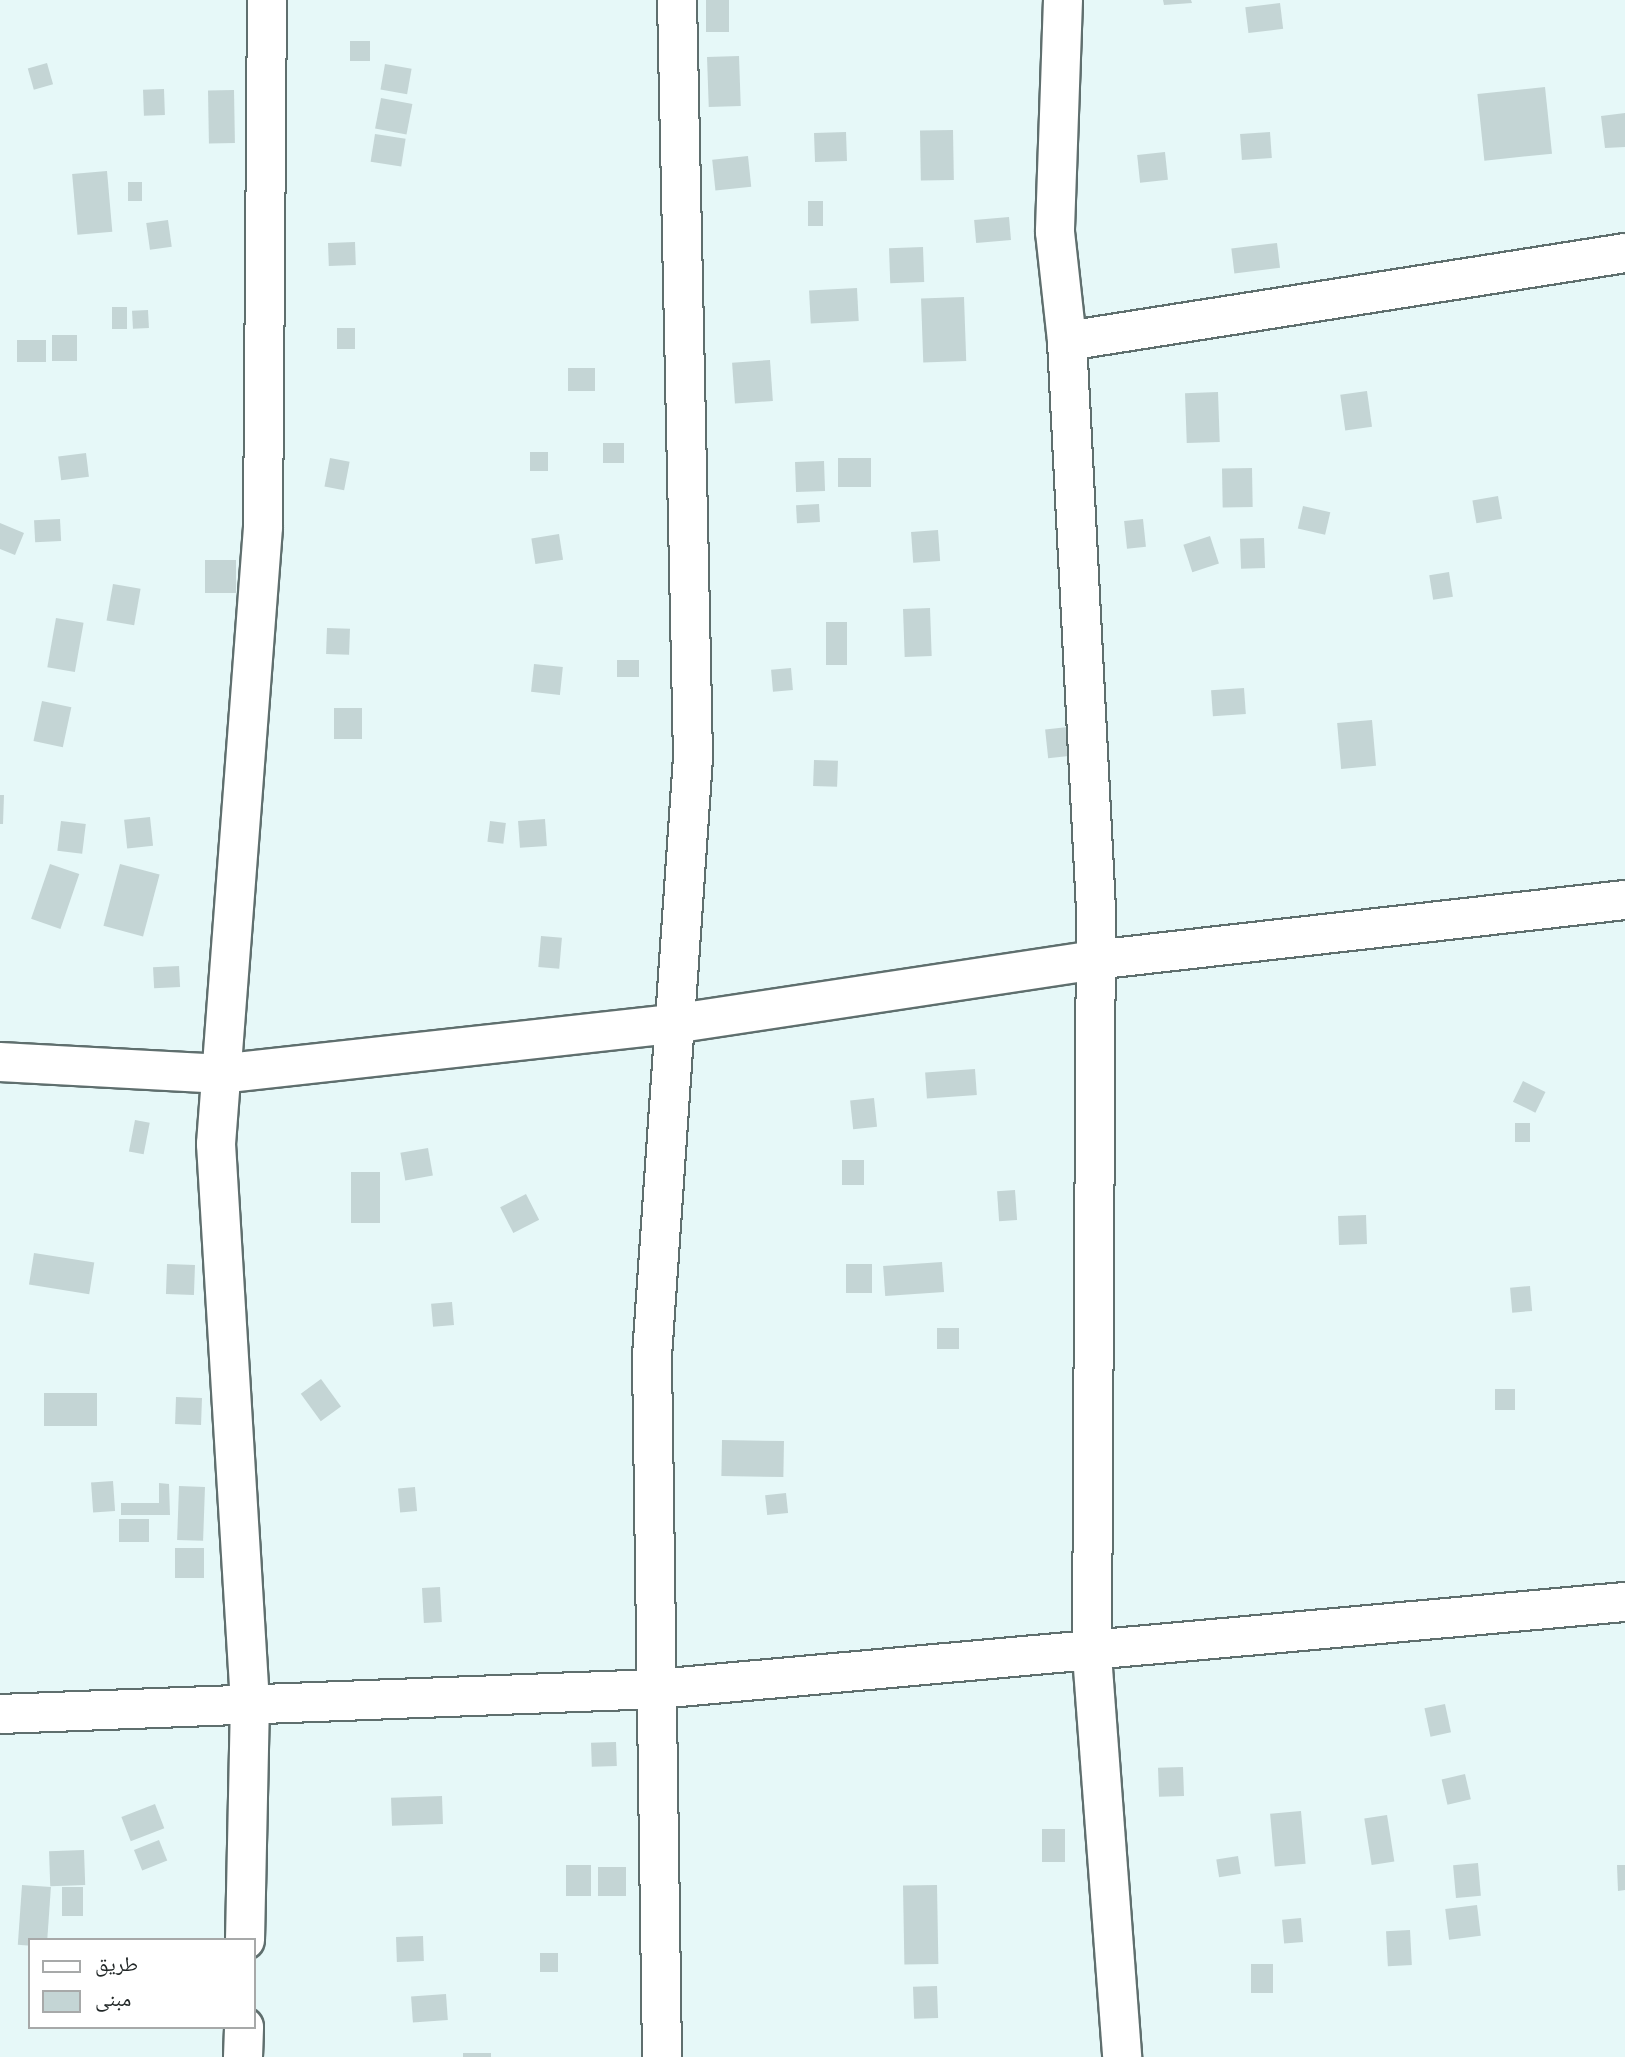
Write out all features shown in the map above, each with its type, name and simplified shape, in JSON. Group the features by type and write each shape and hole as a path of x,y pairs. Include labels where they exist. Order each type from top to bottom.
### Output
{"street":[{"path":"245,1938 250,1703 217,1214 219,1074 264,527 267,0"},
{"path":"662,2057 652,1356 679,1023 693,757 677,0"},
{"path":"1063,0 1055,232 1067,341 1094,960 1092,1655 1122,2057"},
{"path":"1067,341 1625,253"},
{"path":"0,1062 219,1074 679,1023 1094,960 1625,900"},
{"path":"0,1714 657,1689 1092,1655 1625,1602"},
{"path":"243,2057 244,2029"}],"building":[{"path":"706,0 729,0 729,32 706,32"},
{"path":"1163,0 1191,0 1192,3 1164,5"},
{"path":"1280,3 1283,29 1248,33 1245,7"},
{"path":"350,41 370,41 370,61 350,61"},
{"path":"739,56 741,106 709,107 707,57"},
{"path":"47,63 53,84 34,90 28,69"},
{"path":"385,64 412,69 407,94 380,90"},
{"path":"1545,87 1552,154 1484,161 1477,94"},
{"path":"164,89 165,115 144,116 143,90"},
{"path":"208,90 234,90 235,143 209,143"},
{"path":"381,98 412,104 406,135 375,128"},
{"path":"1625,113 1625,147 1605,148 1601,116"},
{"path":"953,130 954,180 921,181 920,131"},
{"path":"846,132 847,161 815,162 814,133"},
{"path":"1270,132 1272,158 1242,160 1240,134"},
{"path":"375,134 406,139 401,167 371,162"},
{"path":"1165,152 1168,180 1140,183 1137,155"},
{"path":"748,156 751,187 715,191 712,160"},
{"path":"107,171 112,232 77,235 72,174"},
{"path":"128,182 142,182 142,201 128,201"},
{"path":"808,201 823,201 823,226 808,226"},
{"path":"1009,217 1011,240 976,243 974,220"},
{"path":"168,220 172,247 150,250 146,223"},
{"path":"355,242 356,265 329,266 328,243"},
{"path":"1277,243 1280,268 1234,273 1231,249"},
{"path":"923,247 924,282 890,283 889,248"},
{"path":"857,288 859,321 811,323 809,291"},
{"path":"964,297 966,361 923,362 921,299"},
{"path":"112,307 127,307 127,329 112,329"},
{"path":"148,310 149,328 133,329 132,311"},
{"path":"337,328 355,328 355,349 337,349"},
{"path":"52,335 77,335 77,361 52,361"},
{"path":"17,340 46,340 46,362 17,362"},
{"path":"770,360 773,401 735,404 732,363"},
{"path":"568,368 595,368 595,391 568,391"},
{"path":"1367,391 1372,427 1345,430 1340,395"},
{"path":"1218,392 1220,442 1187,443 1185,393"},
{"path":"603,443 624,443 624,463 603,463"},
{"path":"530,452 548,452 548,471 530,471"},
{"path":"86,453 89,477 61,480 58,456"},
{"path":"330,458 350,462 344,490 324,486"},
{"path":"838,458 871,458 871,487 838,487"},
{"path":"824,461 825,491 796,492 795,462"},
{"path":"1252,468 1253,507 1223,508 1222,469"},
{"path":"1498,496 1502,519 1476,523 1472,501"},
{"path":"819,504 820,522 797,523 796,505"},
{"path":"1303,506 1330,512 1325,535 1298,528"},
{"path":"60,519 61,541 35,542 34,520"},
{"path":"1143,519 1146,547 1127,549 1124,521"},
{"path":"0,523 24,533 15,555 0,549"},
{"path":"938,530 940,561 913,563 911,532"},
{"path":"559,534 563,560 535,564 531,538"},
{"path":"1210,536 1219,564 1192,572 1183,545"},
{"path":"1264,538 1265,568 1241,569 1240,539"},
{"path":"205,560 236,560 236,593 205,593"},
{"path":"1449,572 1453,597 1433,600 1429,575"},
{"path":"113,584 141,589 134,625 107,620"},
{"path":"930,608 932,656 905,657 903,609"},
{"path":"56,618 84,623 75,672 47,667"},
{"path":"826,622 847,622 847,665 826,665"},
{"path":"327,628 350,629 349,655 326,654"},
{"path":"617,660 639,660 639,677 617,677"},
{"path":"534,664 563,667 560,695 531,692"},
{"path":"791,668 793,690 773,692 771,670"},
{"path":"1244,688 1246,714 1213,716 1211,690"},
{"path":"42,701 71,707 63,747 33,741"},
{"path":"334,708 362,708 362,739 334,739"},
{"path":"1372,720 1376,766 1341,769 1337,723"},
{"path":"1068,727 1071,756 1048,758 1045,729"},
{"path":"814,760 838,761 837,787 813,786"},
{"path":"0,795 4,795 3,824 0,824"},
{"path":"150,817 153,846 127,849 124,820"},
{"path":"545,819 547,846 520,848 518,821"},
{"path":"61,821 86,824 82,854 57,851"},
{"path":"490,821 506,823 503,844 487,842"},
{"path":"50,864 79,874 60,929 31,919"},
{"path":"120,864 160,875 143,936 103,926"},
{"path":"541,936 562,938 559,969 538,967"},
{"path":"179,966 180,987 154,988 153,967"},
{"path":"975,1069 977,1095 927,1098 925,1072"},
{"path":"1523,1081 1545,1092 1535,1113 1513,1102"},
{"path":"874,1098 877,1127 853,1129 850,1101"},
{"path":"135,1120 150,1123 144,1154 129,1151"},
{"path":"1515,1123 1530,1123 1530,1142 1515,1142"},
{"path":"428,1148 433,1176 405,1180 400,1153"},
{"path":"842,1160 864,1160 864,1185 842,1185"},
{"path":"351,1172 380,1172 380,1223 351,1223"},
{"path":"1015,1190 1017,1220 999,1221 997,1191"},
{"path":"526,1194 539,1220 513,1233 500,1207"},
{"path":"1366,1215 1367,1244 1339,1245 1338,1216"},
{"path":"34,1253 94,1263 89,1294 29,1285"},
{"path":"942,1262 944,1292 885,1296 883,1266"},
{"path":"167,1264 195,1265 194,1295 166,1294"},
{"path":"846,1264 872,1264 872,1293 846,1293"},
{"path":"1530,1286 1532,1311 1512,1313 1510,1288"},
{"path":"452,1302 454,1325 433,1327 431,1304"},
{"path":"937,1328 959,1328 959,1349 937,1349"},
{"path":"321,1379 341,1407 321,1421 301,1394"},
{"path":"1495,1389 1515,1389 1515,1410 1495,1410"},
{"path":"44,1393 97,1393 97,1426 44,1426"},
{"path":"176,1397 202,1398 201,1425 175,1424"},
{"path":"722,1440 784,1441 783,1477 721,1476"},
{"path":"113,1481 115,1511 93,1512 91,1483"},
{"path":"159,1483 169,1484 170,1515 121,1515 121,1503 159,1503"},
{"path":"179,1486 205,1487 203,1541 177,1540"},
{"path":"415,1487 417,1511 400,1512 398,1488"},
{"path":"786,1493 788,1513 767,1515 765,1495"},
{"path":"119,1519 149,1519 149,1542 119,1542"},
{"path":"175,1548 204,1548 204,1578 175,1578"},
{"path":"440,1587 442,1622 424,1623 422,1588"},
{"path":"1445,1704 1451,1732 1430,1737 1424,1708"},
{"path":"616,1742 617,1766 592,1767 591,1743"},
{"path":"1183,1767 1184,1796 1159,1797 1158,1768"},
{"path":"1465,1774 1471,1799 1447,1805 1442,1779"},
{"path":"442,1796 443,1824 392,1826 391,1798"},
{"path":"155,1804 164,1828 131,1841 121,1817"},
{"path":"1301,1811 1306,1864 1275,1867 1270,1814"},
{"path":"1387,1815 1394,1861 1372,1865 1364,1819"},
{"path":"1042,1829 1065,1829 1065,1862 1042,1862"},
{"path":"159,1840 167,1860 142,1871 134,1850"},
{"path":"84,1850 85,1885 50,1886 49,1851"},
{"path":"1238,1856 1241,1874 1219,1877 1216,1859"},
{"path":"1478,1863 1481,1896 1456,1898 1453,1865"},
{"path":"566,1865 591,1865 591,1896 566,1896"},
{"path":"1617,1865 1625,1865 1625,1890 1618,1891"},
{"path":"598,1867 626,1867 626,1896 598,1896"},
{"path":"22,1885 51,1887 47,1938 28,1938 28,1946 18,1945"},
{"path":"937,1885 938,1964 904,1965 903,1886"},
{"path":"62,1887 83,1887 83,1916 62,1916"},
{"path":"1477,1905 1481,1936 1449,1940 1445,1909"},
{"path":"1301,1918 1303,1942 1284,1944 1282,1920"},
{"path":"1410,1930 1412,1965 1388,1966 1386,1931"},
{"path":"423,1936 424,1961 397,1962 396,1937"},
{"path":"540,1953 558,1953 558,1972 540,1972"},
{"path":"1251,1964 1273,1964 1273,1993 1251,1993"},
{"path":"937,1986 938,2018 914,2019 913,1987"},
{"path":"446,1994 448,2020 413,2022 411,1996"},
{"path":"463,2053 491,2053 491,2057 463,2057"}]}
